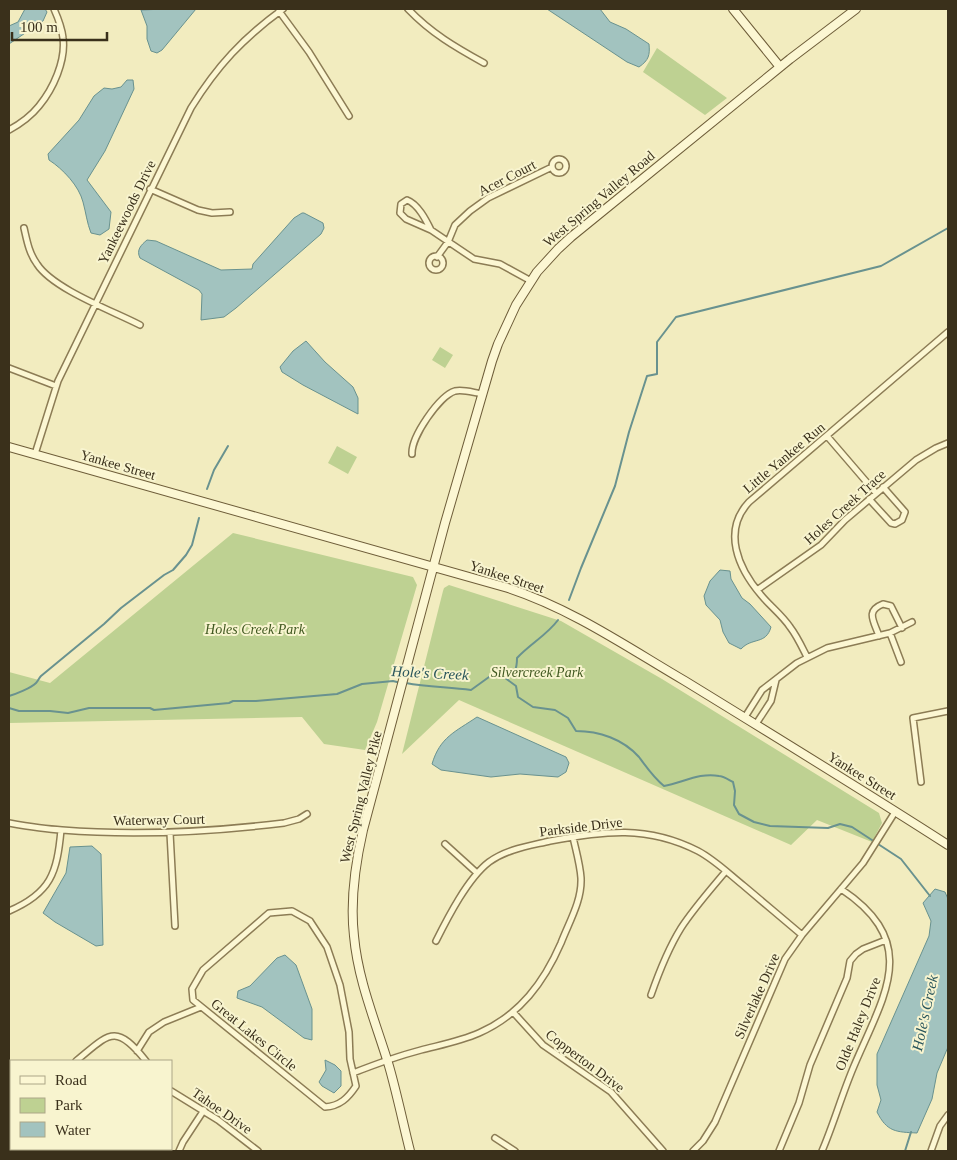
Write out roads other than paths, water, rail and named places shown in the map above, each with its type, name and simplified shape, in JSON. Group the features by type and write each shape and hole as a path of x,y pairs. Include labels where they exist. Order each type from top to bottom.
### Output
{"street":[{"path":"9,130 30,116 40,106 58,72 64,40 54,9"},
{"path":"408,9 418,20 441,38 484,63"},
{"path":"734,9 780,67"},
{"name":"West Spring Valley Road","path":"434,567 498,344 516,305 548,259 577,232 780,67 856,9"},
{"path":"281,10 349,116"},
{"name":"Yankeewoods Drive","path":"35,454 56,386 191,108 215,72 245,39 281,10"},
{"name":"Acer Court","path":"437,258 448,242 456,225 470,211 488,198 552,167"},
{"path":"150,189 198,210 212,213 230,212"},
{"path":"431,230 426,219 411,202 406,200 402,204 400,213 402,217 431,230 474,259 500,264 531,282"},
{"path":"24,228 30,253 41,271 55,282 140,325"},
{"path":"946,334 948,341"},
{"name":"Little Yankee Run","path":"807,657 790,626 757,590 745,572 737,552 734,534 737,519 749,502 946,334"},
{"path":"9,368 56,386"},
{"path":"412,454 413,442 431,413 444,397 461,390 483,394"},
{"path":"828,436 876,493"},
{"name":"Holes Creek Trace","path":"757,590 814,551 845,520 916,460 936,448 948,444"},
{"name":"Yankee Street","path":"9,447 526,594 567,611 756,724 948,845"},
{"path":"870,499 891,523 894,524 902,520 905,512 883,487"},
{"name":"West Spring Valley Pike","path":"410,1151 387,1060 378,1036 357,955 352,917 359,846 434,567"},
{"path":"879,636 872,613 874,608 883,604 891,606 902,628"},
{"path":"745,718 762,690 807,657 827,648 890,633 912,622"},
{"path":"890,633 901,662"},
{"path":"756,724 771,701 776,680"},
{"path":"921,782 913,718 948,710"},
{"name":"Silverlake Drive","path":"693,1151 712,1128 788,953 863,863 895,812"},
{"name":"Waterway Court","path":"9,823 60,830 128,833 170,832 284,823 299,819 307,814"},
{"path":"9,910 36,897 46,887 59,854 60,830"},
{"name":"Parkside Drive","path":"436,940 477,873 488,863 507,852 521,847 615,831 651,834 676,841 700,852 726,871 802,935"},
{"path":"170,832 175,926"},
{"path":"353,1073 387,1060 479,1033 495,1025 528,998 542,981 555,956 576,905 580,887 580,869 573,837"},
{"path":"445,844 477,873"},
{"path":"650,995 671,946 682,928 696,907 726,871"},
{"name":"Olde Haley Drive","path":"822,1151 886,989 890,962 886,940 882,931 869,912 841,890"},
{"name":"Great Lakes Circle","path":"292,911 310,920 327,947 342,995 349,1032 350,1059 356,1086 349,1098 334,1107 325,1107 201,1008 193,1000 192,989 203,970 269,913 292,911"},
{"path":"779,1151 799,1103 810,1065 846,978 850,961 863,949 886,940"},
{"path":"137,1051 149,1032 164,1022 201,1008"},
{"name":"Copperton Drive","path":"513,1012 543,1045 611,1092 663,1151"},
{"path":"77,1060 104,1038 116,1035 127,1040 145,1060"},
{"name":"Tahoe Drive","path":"172,1092 204,1110 258,1151"},
{"path":"179,1151 182,1142 204,1110"},
{"path":"931,1151 940,1126 948,1115"},
{"path":"495,1138 515,1151"}],"water":[{"path":"25,9 45,9 47,12 43,21 9,44 9,26 18,22"},
{"path":"196,9 162,50 157,53 151,51 147,39 147,26 141,10"},
{"path":"547,9 600,9 610,22 626,29 649,44 648,57 639,67 627,62"},
{"path":"127,80 133,80 134,89 105,151 87,180 111,212 109,229 100,235 91,233 78,190 65,173 49,160 48,154 79,120 94,96 104,88 121,87"},
{"path":"302,213 323,223 324,228 321,234 224,317 201,320 202,294 199,290 140,258 139,255 140,248 147,240 156,241 221,270 252,269 253,264 294,218"},
{"path":"306,341 325,362 353,387 358,398 358,414 282,372 280,367 293,351"},
{"path":"720,570 730,571 731,579 742,598 771,627 769,633 762,639 745,645 741,649 729,643 723,632 720,620 706,605 704,596 710,581"},
{"path":"477,717 566,757 569,763 566,772 558,777 520,774 491,777 441,770 432,764 439,747 444,741 455,731"},
{"path":"92,846 101,854 103,945 96,946 43,913 66,873 70,847"},
{"path":"935,889 945,892 948,899 948,1047 937,1073 932,1099 917,1133 903,1132 893,1130 885,1124 877,1112 881,1100 877,1085 877,1054 929,936 931,921 923,903"},
{"path":"285,955 296,965 312,1009 312,1040 304,1038 262,1007 237,998 238,991 250,986 277,958"},
{"path":"325,1060 335,1065 341,1071 341,1086 334,1093 319,1082 326,1070"},
{"path":"80,1150 118,1150 118,1151"}],"waterway":[{"path":"569,600 615,486 629,432 647,376 657,374 657,342 676,317 881,266 948,228"},
{"path":"207,489 214,470 228,446"},
{"path":"9,696 34,685 41,676 121,608 173,570 192,545 199,518"},
{"path":"505,677 515,670 517,658 558,620"},
{"name":"Hole's Creek","path":"406,683 471,690 489,677 501,675 516,686 518,697 533,707 555,710 568,718 576,731 602,734 626,745 664,786 705,775 721,776 733,782 735,791 734,805 739,814 754,822 770,826 828,828 840,824 852,827 901,859 930,896"},
{"name":"Hole's Creek","path":"9,708 19,711 68,713 89,708 150,708 154,710 229,703 233,701 256,701 337,694 362,684 393,681 401,683"},
{"name":"Hole's Creek","path":"905,1151 911,1132"}],"park label":[{"name":"Holes Creek Park","path":"255,629"},
{"name":"Silvercreek Park","path":"537,672"}]}
